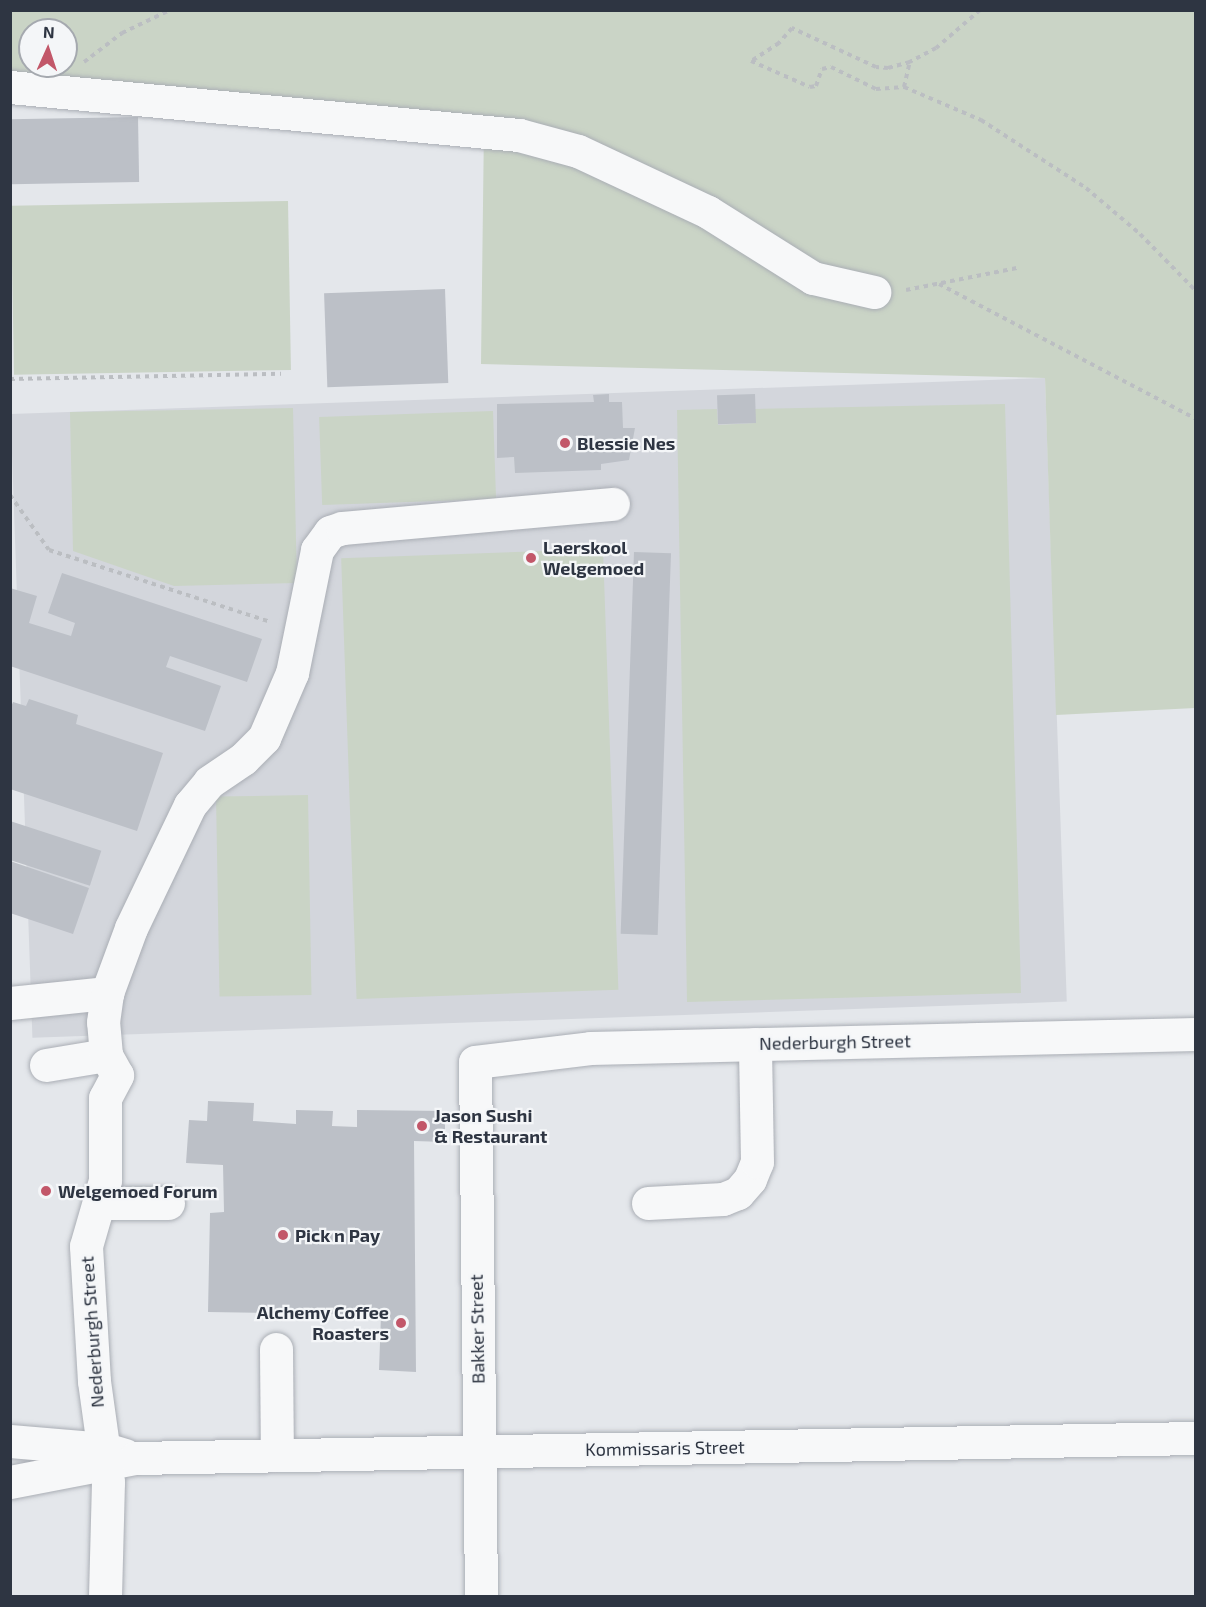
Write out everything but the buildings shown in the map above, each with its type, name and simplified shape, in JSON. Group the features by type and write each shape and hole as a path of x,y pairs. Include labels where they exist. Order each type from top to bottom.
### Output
{"street":[{"path":"10,87 519,135 578,151 708,212 813,278 874,292"},
{"path":"46,1065 111,1065 103,1022 107,993 132,928 190,805 209,782 243,759 264,738 292,673 302,633 317,550 330,532 342,528 613,504"},
{"path":"10,1003 107,993"},
{"name":"Nederburgh Street","path":"475,1062 590,1048 1196,1034"},
{"path":"648,1203 723,1199 738,1193 750,1179 758,1162 755,1044"},
{"name":"Bakker Street","path":"475,1062 481,1596"},
{"name":"Nederburgh Street","path":"105,1596 116,1458 94,1381 86,1246 99,1203 107,1160 105,1098 111,1065"},
{"path":"99,1203 168,1203"},
{"path":"276,1349 277,1455"},
{"name":"Kommissaris Street","path":"10,1441 116,1458 1196,1438"},
{"name":"Kommissaris Street","path":"10,1482 116,1458"}],"path":[{"path":"78,67 122,33 170,10"},
{"path":"980,10 936,48 910,62 876,68 792,28 779,44 751,61 810,87 816,86 822,69 831,67 876,89 904,87 981,120 1086,188 1140,234 1196,291"},
{"path":"904,87 910,62"},
{"path":"920,289 1017,268"},
{"path":"939,284 1196,419"},
{"path":"10,379 281,375"},
{"path":"10,495 49,550 302,633"}],"shaded area":[{"name":"Laerskool Welgemoed","path":"1045,378 1067,1002 32,1038 11,414"}],"green space":[{"path":"10,11 1195,11 1195,708 1056,715 1045,378 481,364 484,125 11,103"},
{"path":"288,201 291,370 14,375 11,206"},
{"path":"1005,404 1021,993 687,1002 677,410 717,409 718,425 755,423 755,409"},
{"path":"293,408 297,583 174,586 73,551 70,412"},
{"path":"493,411 496,499 322,505 319,417"},
{"path":"603,549 618,990 357,999 341,558"},
{"path":"308,795 311,995 220,997 216,797"}],"place":[{"name":"Blessie Nes","path":"565,443"},
{"name":"Laerskool Welgemoed","path":"531,558"},
{"name":"Jason Sushi & Restaurant","path":"422,1126"},
{"name":"Welgemoed Forum","path":"46,1191"},
{"name":"Pick n Pay","path":"283,1235"},
{"name":"Alchemy Coffee Roasters","path":"401,1323"}]}
